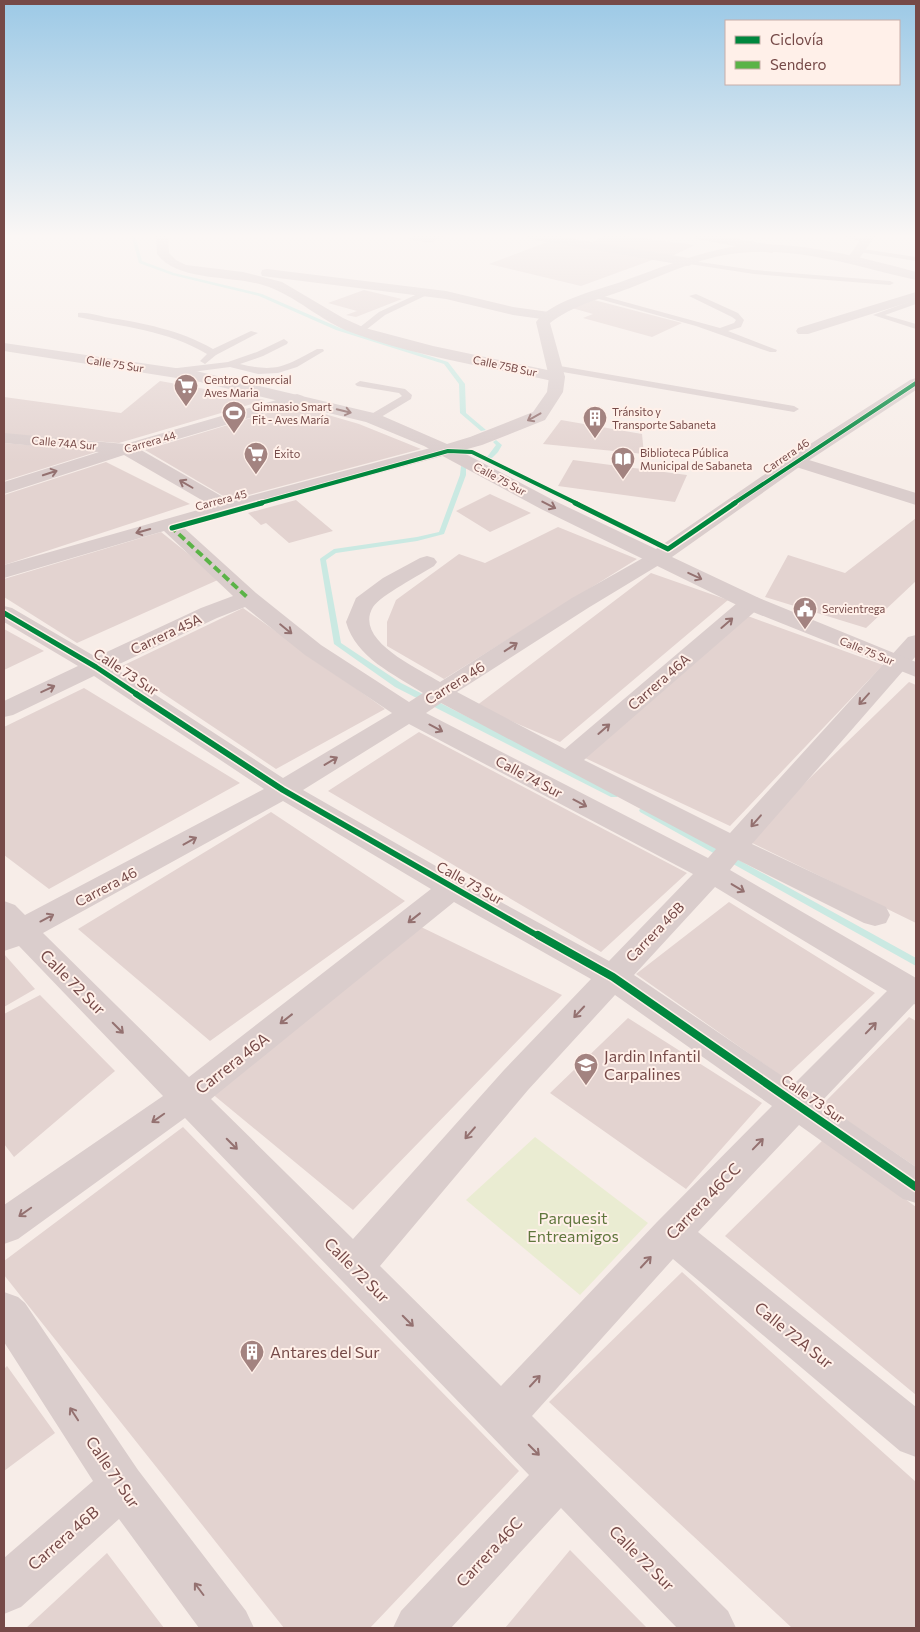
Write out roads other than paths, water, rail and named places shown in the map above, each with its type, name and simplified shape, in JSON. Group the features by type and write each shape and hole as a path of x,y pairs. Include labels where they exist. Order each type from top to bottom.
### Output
{"street":[{"name":"Calle 75B Sur","path":"322,311 360,331 441,352 556,373"},
{"path":"514,311 549,316"},
{"path":"556,373 542,322 560,311"},
{"path":"803,331 867,311"},
{"name":"Calle 75 Sur","path":"4,347 169,372 297,399 372,418 405,430 548,505 751,603 906,667"},
{"name":"Carrera 45","path":"4,572 168,524 476,441 539,416 555,392 556,373"},
{"name":"Carrera 46","path":"10,928 284,790 580,603 657,558 796,461 916,383"},
{"name":"Carrera 44","path":"4,488 126,449 297,399"},
{"name":"Calle 74A Sur","path":"4,438 126,449 228,508"},
{"path":"796,461 916,499"},
{"name":"Calle 74 Sur","path":"168,524 248,598 312,650 425,702 567,761 723,859 913,991"},
{"name":"Calle 74 Sur","path":"427,562 391,583 364,603 357,622 362,635 376,652 425,702 723,859 875,914"},
{"name":"Carrera 45A","path":"4,710 209,614 248,598"},
{"name":"Carrera 46A","path":"567,761 751,603"},
{"name":"Calle 73 Sur","path":"4,613 96,666 284,790 452,888 613,977 916,1187"},
{"name":"Carrera 46B","path":"354,1267 516,1080 906,667 916,642"},
{"name":"Carrera 46A","path":"4,1227 187,1098 452,888"},
{"name":"Calle 72 Sur","path":"10,928 187,1098 710,1628"},
{"name":"Carrera 46CC","path":"502,1416 671,1234 798,1104 913,991"},
{"name":"Calle 72A Sur","path":"671,1234 916,1436"},
{"name":"Calle 71 Sur","path":"4,1311 11,1318 122,1486 229,1628"},
{"name":"Carrera 46C","path":"418,1628 560,1475"},
{"name":"Carrera 46B","path":"4,1590 122,1486"}],"lane":[{"path":"360,331 370,320 386,311"},
{"path":"652,311 721,331 773,350"},
{"path":"721,331 738,325 740,320 727,311"},
{"path":"888,311 877,315 916,327"},
{"path":"82,315 170,332 194,341 212,353"},
{"path":"198,368 212,353 254,333"},
{"path":"169,372 228,365 260,354 284,342"},
{"path":"228,365 272,372 285,369 320,351"},
{"path":"556,373 794,409"},
{"path":"360,384 402,391 407,395 406,398 372,418"}],"waterway":[{"path":"297,311 338,329 446,363 462,384 463,413 483,430"},
{"path":"490,457 499,445 496,442"},
{"path":"463,467 463,475 442,533 417,539 334,551 323,559 338,644 398,685 614,795"},
{"path":"643,810 916,962"}],"place":[{"name":"Centro Comercial Aves Maria","path":"186,407"},
{"name":"Gimnasio Smart Fit - Aves María","path":"234,434"},
{"name":"Tránsito y Transporte Sabaneta","path":"595,439"},
{"name":"Éxito","path":"256,475"},
{"name":"Biblioteca Pública Municipal de Sabaneta","path":"623,480"},
{"name":"Servientrega","path":"805,630"},
{"name":"Jardin Infantil Carpalines","path":"586,1086"},
{"name":"Antares del Sur","path":"252,1373"}],"park label":[{"name":"Parquesit Entreamigos","path":"573,1227"}]}
